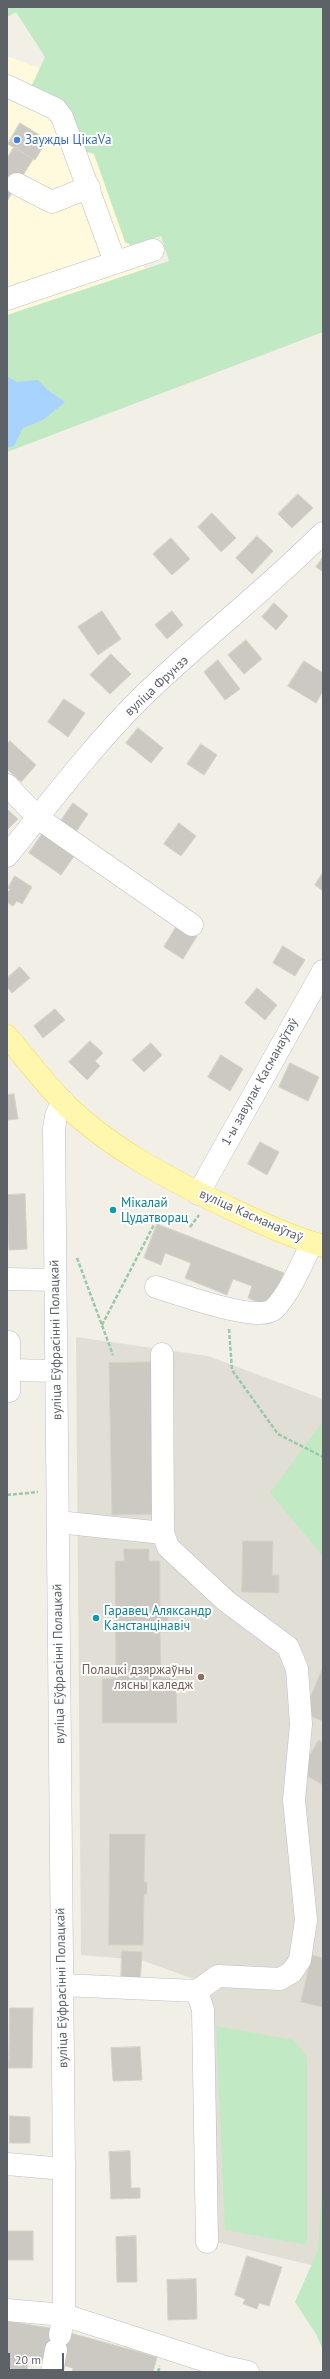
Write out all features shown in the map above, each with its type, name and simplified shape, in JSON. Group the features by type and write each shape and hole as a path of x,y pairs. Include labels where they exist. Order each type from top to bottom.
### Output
{"main road":[{"path":"7,1036 63,1101"},
{"name":"вуліца Касманаўтаў","path":"63,1101 96,1130 147,1166 198,1194 272,1229 317,1244"}],"street":[{"path":"7,86 56,109 59,113 89,187 116,262"},
{"path":"17,184 52,202 89,187"},
{"path":"7,300 153,250"},
{"name":"вуліца Фрунзэ","path":"7,856 107,734 144,695 290,565 323,532"},
{"path":"7,785 38,818 192,925"},
{"name":"1-ы завулак Касманаўтаў","path":"198,1194 323,971"},
{"name":"вуліца Еўфрасінні Полацкай","path":"52,2372 60,2333 64,2169 54,1128 56,1116 63,1101"},
{"path":"156,1287 232,1310 263,1315 273,1310 317,1244"},
{"path":"7,1279 55,1280"},
{"path":"7,1342 9,1342 8,1380 56,1370"},
{"path":"62,1985 197,1991 218,1976 280,1978 292,1972 300,1960 306,1920 294,1800 301,1724 297,1669 288,1647 226,1601 168,1547 163,1533 162,1354"},
{"path":"58,1522 163,1533"},
{"path":"197,1991 203,2010 207,2242"},
{"path":"7,2164 64,2169"},
{"path":"7,2310 60,2333 223,2370 248,2372"}],"path":[{"path":"102,1325 159,1215"},
{"path":"74,1250 113,1355"},
{"path":"232,1310 228,1334 232,1370 278,1434 323,1457"},
{"path":"7,1496 43,1492"}],"shaded area":[{"path":"7,56 72,80 102,134 146,273 7,323"},
{"name":"Полацкі дзяржаўны лясны каледж","path":"76,1337 208,1356 323,1399 323,2268 217,2242 208,1984 141,1960 81,1955"}],"green space":[{"path":"7,7 323,7 323,332 7,452 7,315 169,261 161,236 131,245 125,242 94,154 84,151 31,87 45,57 16,12 7,17"},
{"path":"323,1421 323,1556 270,1493"},
{"path":"216,2026 294,2040 307,2057 307,2245 225,2230"},
{"path":"323,2175 323,2350 316,2334 295,2302 318,2250"}],"water":[{"path":"7,376 17,382 38,380 49,391 65,402 43,420 23,428 14,446 7,448"}],"building":[{"path":"20,123 47,140 35,160 8,144"},
{"path":"14,147 33,159 7,201 7,159"},
{"path":"298,494 313,508 292,528 278,514"},
{"path":"212,513 236,538 221,552 198,527"},
{"path":"257,536 273,551 252,574 236,558"},
{"path":"171,538 190,559 172,575 153,554"},
{"path":"323,557 323,572 316,567"},
{"path":"274,603 288,616 276,630 262,617"},
{"path":"102,611 121,639 98,655 78,627"},
{"path":"172,611 183,625 167,639 155,625"},
{"path":"246,640 262,659 244,674 228,655"},
{"path":"111,654 131,674 110,694 90,675"},
{"path":"218,660 240,689 225,700 204,672"},
{"path":"304,661 323,673 323,691 316,703 288,686"},
{"path":"64,699 85,713 68,737 48,722"},
{"path":"138,728 163,748 151,763 126,743"},
{"path":"10,741 36,765 21,782 7,769 7,744"},
{"path":"201,744 217,755 204,775 187,764"},
{"path":"73,803 88,814 76,832 61,821"},
{"path":"7,809 18,819 7,830"},
{"path":"179,823 196,836 181,856 164,844"},
{"path":"45,830 77,852 61,875 29,853"},
{"path":"322,874 323,875 323,891 315,885"},
{"path":"15,876 32,887 22,904 17,901 13,906 7,902 7,894 10,889 8,888"},
{"path":"178,924 197,936 183,959 164,947"},
{"path":"283,946 305,960 295,976 273,963"},
{"path":"20,967 30,978 12,993 7,987 7,978"},
{"path":"257,988 277,1005 265,1020 245,1003"},
{"path":"55,1009 65,1020 43,1038 34,1026"},
{"path":"90,1041 103,1053 95,1061 100,1066 87,1080 69,1062"},
{"path":"151,1043 162,1055 144,1072 132,1060"},
{"path":"221,1055 243,1069 230,1091 208,1077"},
{"path":"290,1063 319,1077 308,1101 279,1087"},
{"path":"14,1094 18,1119 7,1120 7,1095"},
{"path":"260,1142 279,1152 267,1175 248,1164"},
{"path":"25,1194 27,1249 9,1250 7,1195"},
{"path":"157,1224 284,1273 270,1307 248,1298 252,1286 233,1279 227,1295 185,1278 191,1263 165,1253 161,1265 144,1258"},
{"path":"152,1362 155,1514 112,1515 109,1363"},
{"path":"243,1541 273,1541 272,1575 279,1575 279,1593 242,1592"},
{"path":"124,1549 149,1549 149,1561 160,1561 160,1609 168,1609 168,1632 160,1632 161,1678 176,1678 177,1723 102,1723 102,1679 116,1678 115,1561 124,1561"},
{"path":"323,1667 323,1721 304,1714"},
{"path":"319,1740 323,1743 323,1785 300,1772"},
{"path":"110,1834 145,1834 144,1882 147,1882 147,1894 144,1894 143,1945 109,1945"},
{"path":"122,1951 142,1952 140,1984 121,1983"},
{"path":"312,1955 323,1958 323,2007 301,2002"},
{"path":"10,2008 33,2008 32,2068 9,2068"},
{"path":"140,2047 142,2080 113,2081 111,2048"},
{"path":"10,2116 30,2117 30,2143 10,2143"},
{"path":"130,2151 131,2188 140,2188 140,2198 111,2199 109,2152"},
{"path":"7,2231 33,2231 33,2260 7,2260"},
{"path":"136,2236 137,2282 117,2282 116,2237"},
{"path":"247,2256 282,2267 269,2306 259,2303 257,2309 243,2304 245,2299 235,2295"},
{"path":"196,2279 197,2319 168,2320 167,2280"},
{"path":"7,2321 56,2329 157,2357 153,2372 72,2372 73,2368 28,2356 27,2371 7,2368"}],"place":[{"name":"Заужды ЦікаVа","path":"17,140"},
{"name":"Мікалай Цудатворац","path":"113,1210"},
{"name":"Гаравец Аляксандр Канстанцінавіч","path":"96,1618"},
{"name":"Полацкі дзяржаўны лясны каледж","path":"201,1677"}]}
